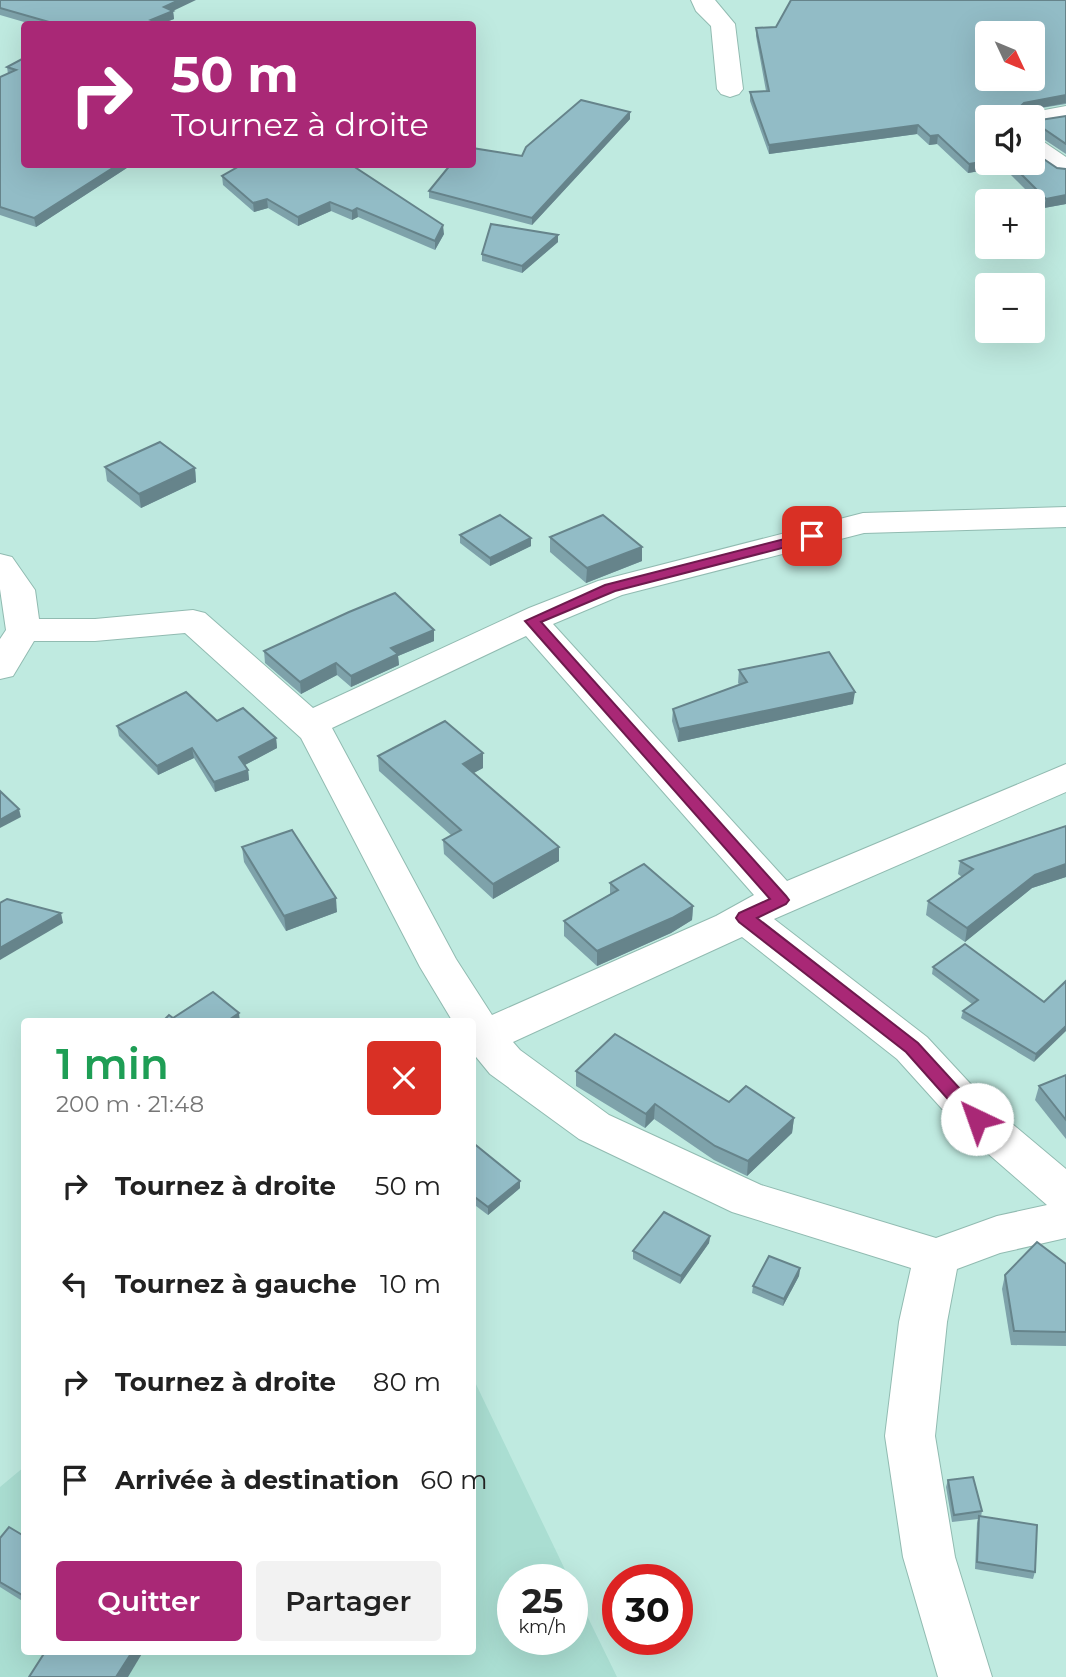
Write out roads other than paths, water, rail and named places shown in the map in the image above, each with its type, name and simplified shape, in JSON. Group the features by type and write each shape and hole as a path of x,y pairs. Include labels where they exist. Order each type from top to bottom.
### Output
{"street":[{"path":"703,0 704,6 723,24 730,89"},
{"path":"1045,117 1066,114"},
{"path":"1045,155 1066,169"},
{"path":"309,724 610,588 863,523 1066,517"},
{"path":"0,564 18,590 23,630 0,668"},
{"path":"23,630 95,630 193,621 316,730 440,967 472,1018"},
{"path":"532,621 763,909 912,1048 977,1119 1066,1195"},
{"path":"484,1037 763,909 1066,778"},
{"path":"476,1024 505,1062 594,1127 748,1199 936,1257 997,1234 1066,1219"},
{"path":"936,1257 923,1322 909,1436 929,1557 965,1677"}]}
